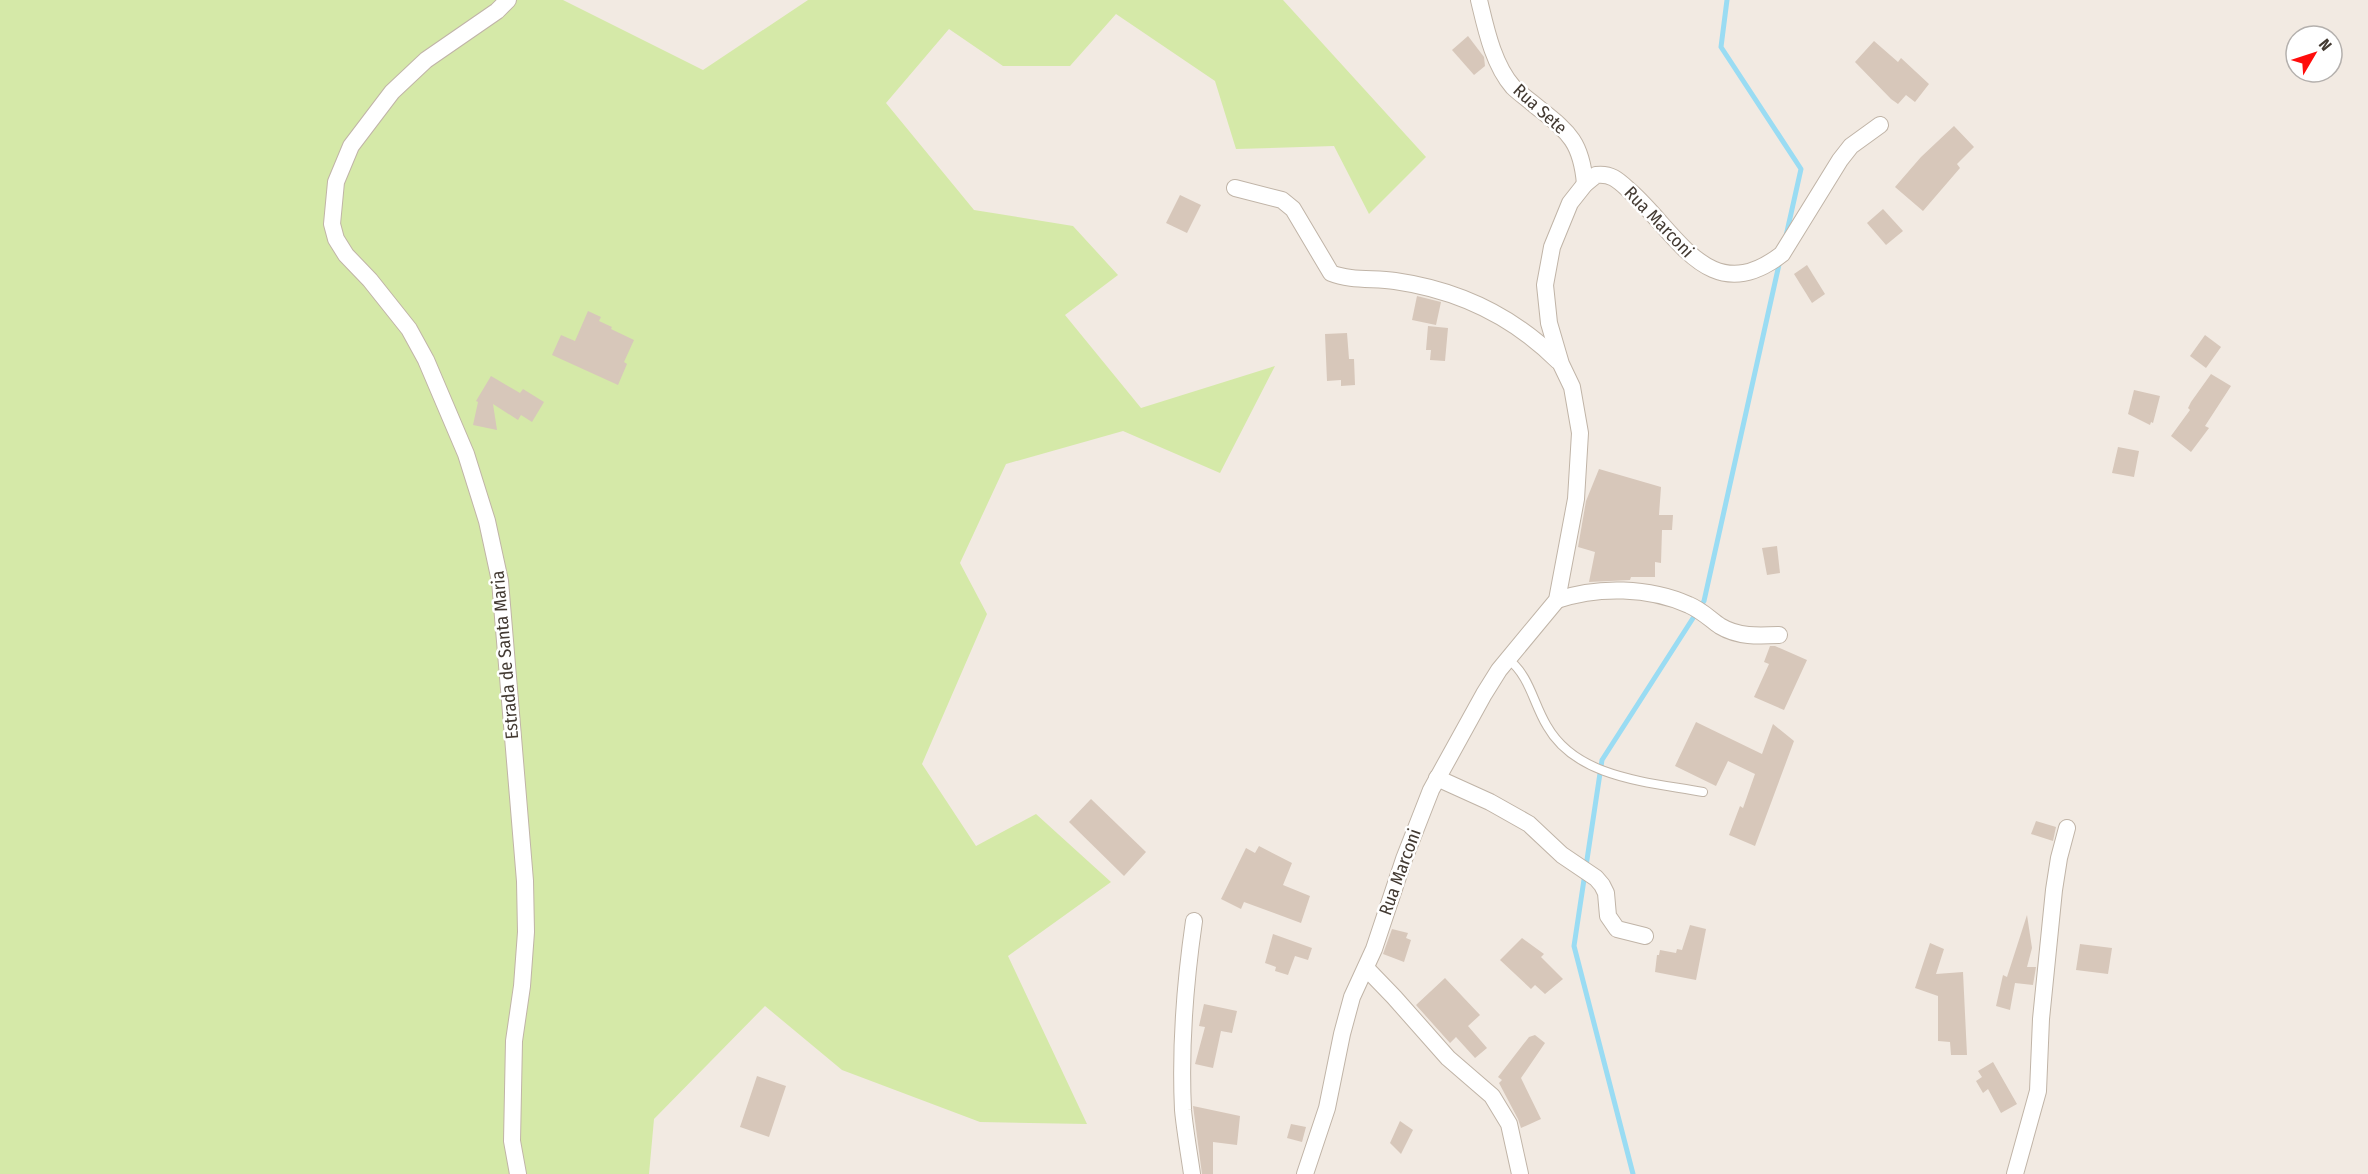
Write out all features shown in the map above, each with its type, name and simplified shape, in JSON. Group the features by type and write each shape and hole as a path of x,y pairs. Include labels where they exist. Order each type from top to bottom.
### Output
{"street":[{"name":"Estrada de Santa Maria","path":"508,0 497,11 426,60 392,92 351,146 336,182 332,224 336,239 346,255 370,280 409,329 426,360 466,454 487,521 500,581 525,881 526,932 522,986 514,1041 512,1141 518,1174"},
{"name":"Rua Sete","path":"1479,0 1486,29 1502,70 1513,87 1559,125 1578,148 1583,158 1585,184"},
{"name":"Rua Marconi","path":"1305,1174 1327,1108 1342,1034 1358,980 1366,968 1404,859 1437,778 1484,694 1508,659 1557,600 1576,499 1580,433 1572,387 1561,364 1549,323 1545,285 1552,247 1570,203 1585,184 1596,175 1614,176 1643,202 1692,257 1722,274 1740,275 1769,264 1782,254 1851,146 1880,125"},
{"path":"1235,188 1282,200 1293,209 1330,273 1345,277 1418,285 1462,298 1519,327 1535,338 1561,364"},
{"path":"1557,600 1589,591 1642,593 1690,605 1734,632 1749,636 1779,635"},
{"path":"1437,778 1490,802 1528,824 1562,855 1596,878 1602,885 1606,893 1608,916 1617,929 1645,936"},
{"path":"2015,1174 2038,1091 2041,1019 2053,900 2059,858 2067,828"},
{"path":"1192,1174 1183,1111 1183,1044 1187,972 1194,921"},
{"path":"1366,968 1448,1058 1497,1103 1509,1124 1520,1174"}],"lane":[{"path":"1508,659 1527,680 1548,729 1576,758 1614,775 1703,792"}],"green space":[{"path":"0,0 563,0 703,70 808,0 1283,0 1426,157 1369,214 1334,146 1236,149 1215,81 1116,14 1070,66 1003,66 949,29 886,103 974,210 1073,226 1118,275 1065,315 1141,408 1275,366 1220,473 1123,431 1006,464 960,563 987,614 922,764 976,846 1036,814 1111,882 1008,956 1087,1124 980,1122 842,1070 765,1006 654,1119 649,1174 0,1174"}],"building":[{"path":"1468,36 1484,57 1485,66 1474,75 1452,50"},
{"path":"1874,41 1898,62 1901,58 1929,84 1915,102 1906,95 1898,104 1855,62"},
{"path":"1954,126 1974,147 1957,164 1960,168 1923,211 1895,187 1921,157"},
{"path":"1180,195 1201,205 1187,233 1166,223"},
{"path":"1883,209 1903,231 1886,245 1867,223"},
{"path":"1807,265 1825,294 1812,303 1794,274"},
{"path":"1417,296 1441,302 1436,325 1412,320"},
{"path":"588,311 601,317 599,321 612,327 611,329 634,340 624,362 627,364 618,385 552,355 561,335 575,341"},
{"path":"1428,326 1448,328 1445,361 1430,360 1431,350 1426,350"},
{"path":"1347,333 1349,359 1354,359 1355,385 1341,386 1341,380 1327,381 1325,334"},
{"path":"2205,335 2221,347 2206,368 2190,356"},
{"path":"2211,374 2231,386 2205,426 2209,428 2191,452 2171,436 2190,410 2188,408 2191,402"},
{"path":"491,376 520,393 523,389 544,402 532,422 521,415 518,420 493,404 497,430 473,425 478,402 476,401"},
{"path":"2134,390 2160,396 2153,423 2151,422 2150,425 2128,414"},
{"path":"2118,447 2139,451 2134,477 2112,473"},
{"path":"1599,469 1661,487 1659,515 1673,515 1672,530 1662,530 1661,563 1655,562 1655,577 1631,577 1630,580 1589,582 1595,552 1578,547 1586,501"},
{"path":"1777,546 1780,573 1767,575 1762,548"},
{"path":"1770,646 1807,660 1784,710 1754,697 1769,664 1764,662"},
{"path":"1696,722 1762,754 1773,724 1794,741 1755,846 1729,835 1740,806 1743,808 1755,774 1728,761 1716,786 1675,766"},
{"path":"1091,799 1146,852 1124,876 1069,822"},
{"path":"2036,821 2056,827 2053,841 2031,834"},
{"path":"1259,846 1292,863 1283,885 1310,896 1301,923 1244,902 1241,909 1221,899 1246,848 1255,853"},
{"path":"2027,915 2032,948 2027,967 2036,967 2033,985 2015,983 2010,1010 1996,1006 2003,975 2007,977"},
{"path":"1690,925 1706,929 1696,980 1655,972 1657,955 1660,950 1676,953 1677,949 1682,950"},
{"path":"1392,929 1408,933 1406,938 1411,940 1404,962 1383,954"},
{"path":"1273,934 1312,948 1308,960 1295,956 1288,975 1275,971 1276,967 1265,963"},
{"path":"1522,938 1544,954 1541,957 1563,979 1545,994 1535,985 1531,989 1500,960"},
{"path":"1930,943 1944,949 1936,974 1963,972 1967,1055 1951,1055 1950,1042 1938,1041 1938,996 1915,988"},
{"path":"2080,944 2112,948 2108,974 2076,970"},
{"path":"1445,978 1480,1015 1468,1026 1487,1048 1475,1058 1456,1037 1450,1043 1416,1005"},
{"path":"1204,1004 1237,1011 1232,1033 1221,1031 1213,1068 1195,1064 1205,1027 1199,1026"},
{"path":"1535,1035 1545,1043 1521,1078 1541,1119 1521,1128 1499,1083 1502,1080 1498,1077 1529,1037"},
{"path":"1993,1062 2017,1104 2001,1113 1988,1089 1983,1093 1976,1081 1982,1077 1978,1071"},
{"path":"757,1076 786,1086 769,1137 740,1127"},
{"path":"1193,1106 1240,1116 1237,1145 1213,1142 1213,1174 1202,1174"},
{"path":"1400,1121 1413,1130 1401,1154 1390,1143"},
{"path":"1291,1124 1306,1127 1302,1142 1287,1138"}],"waterway":[{"path":"1727,0 1721,47 1801,169 1786,236"},
{"path":"1633,1174 1574,946 1602,760 1704,601 1780,260"}]}
